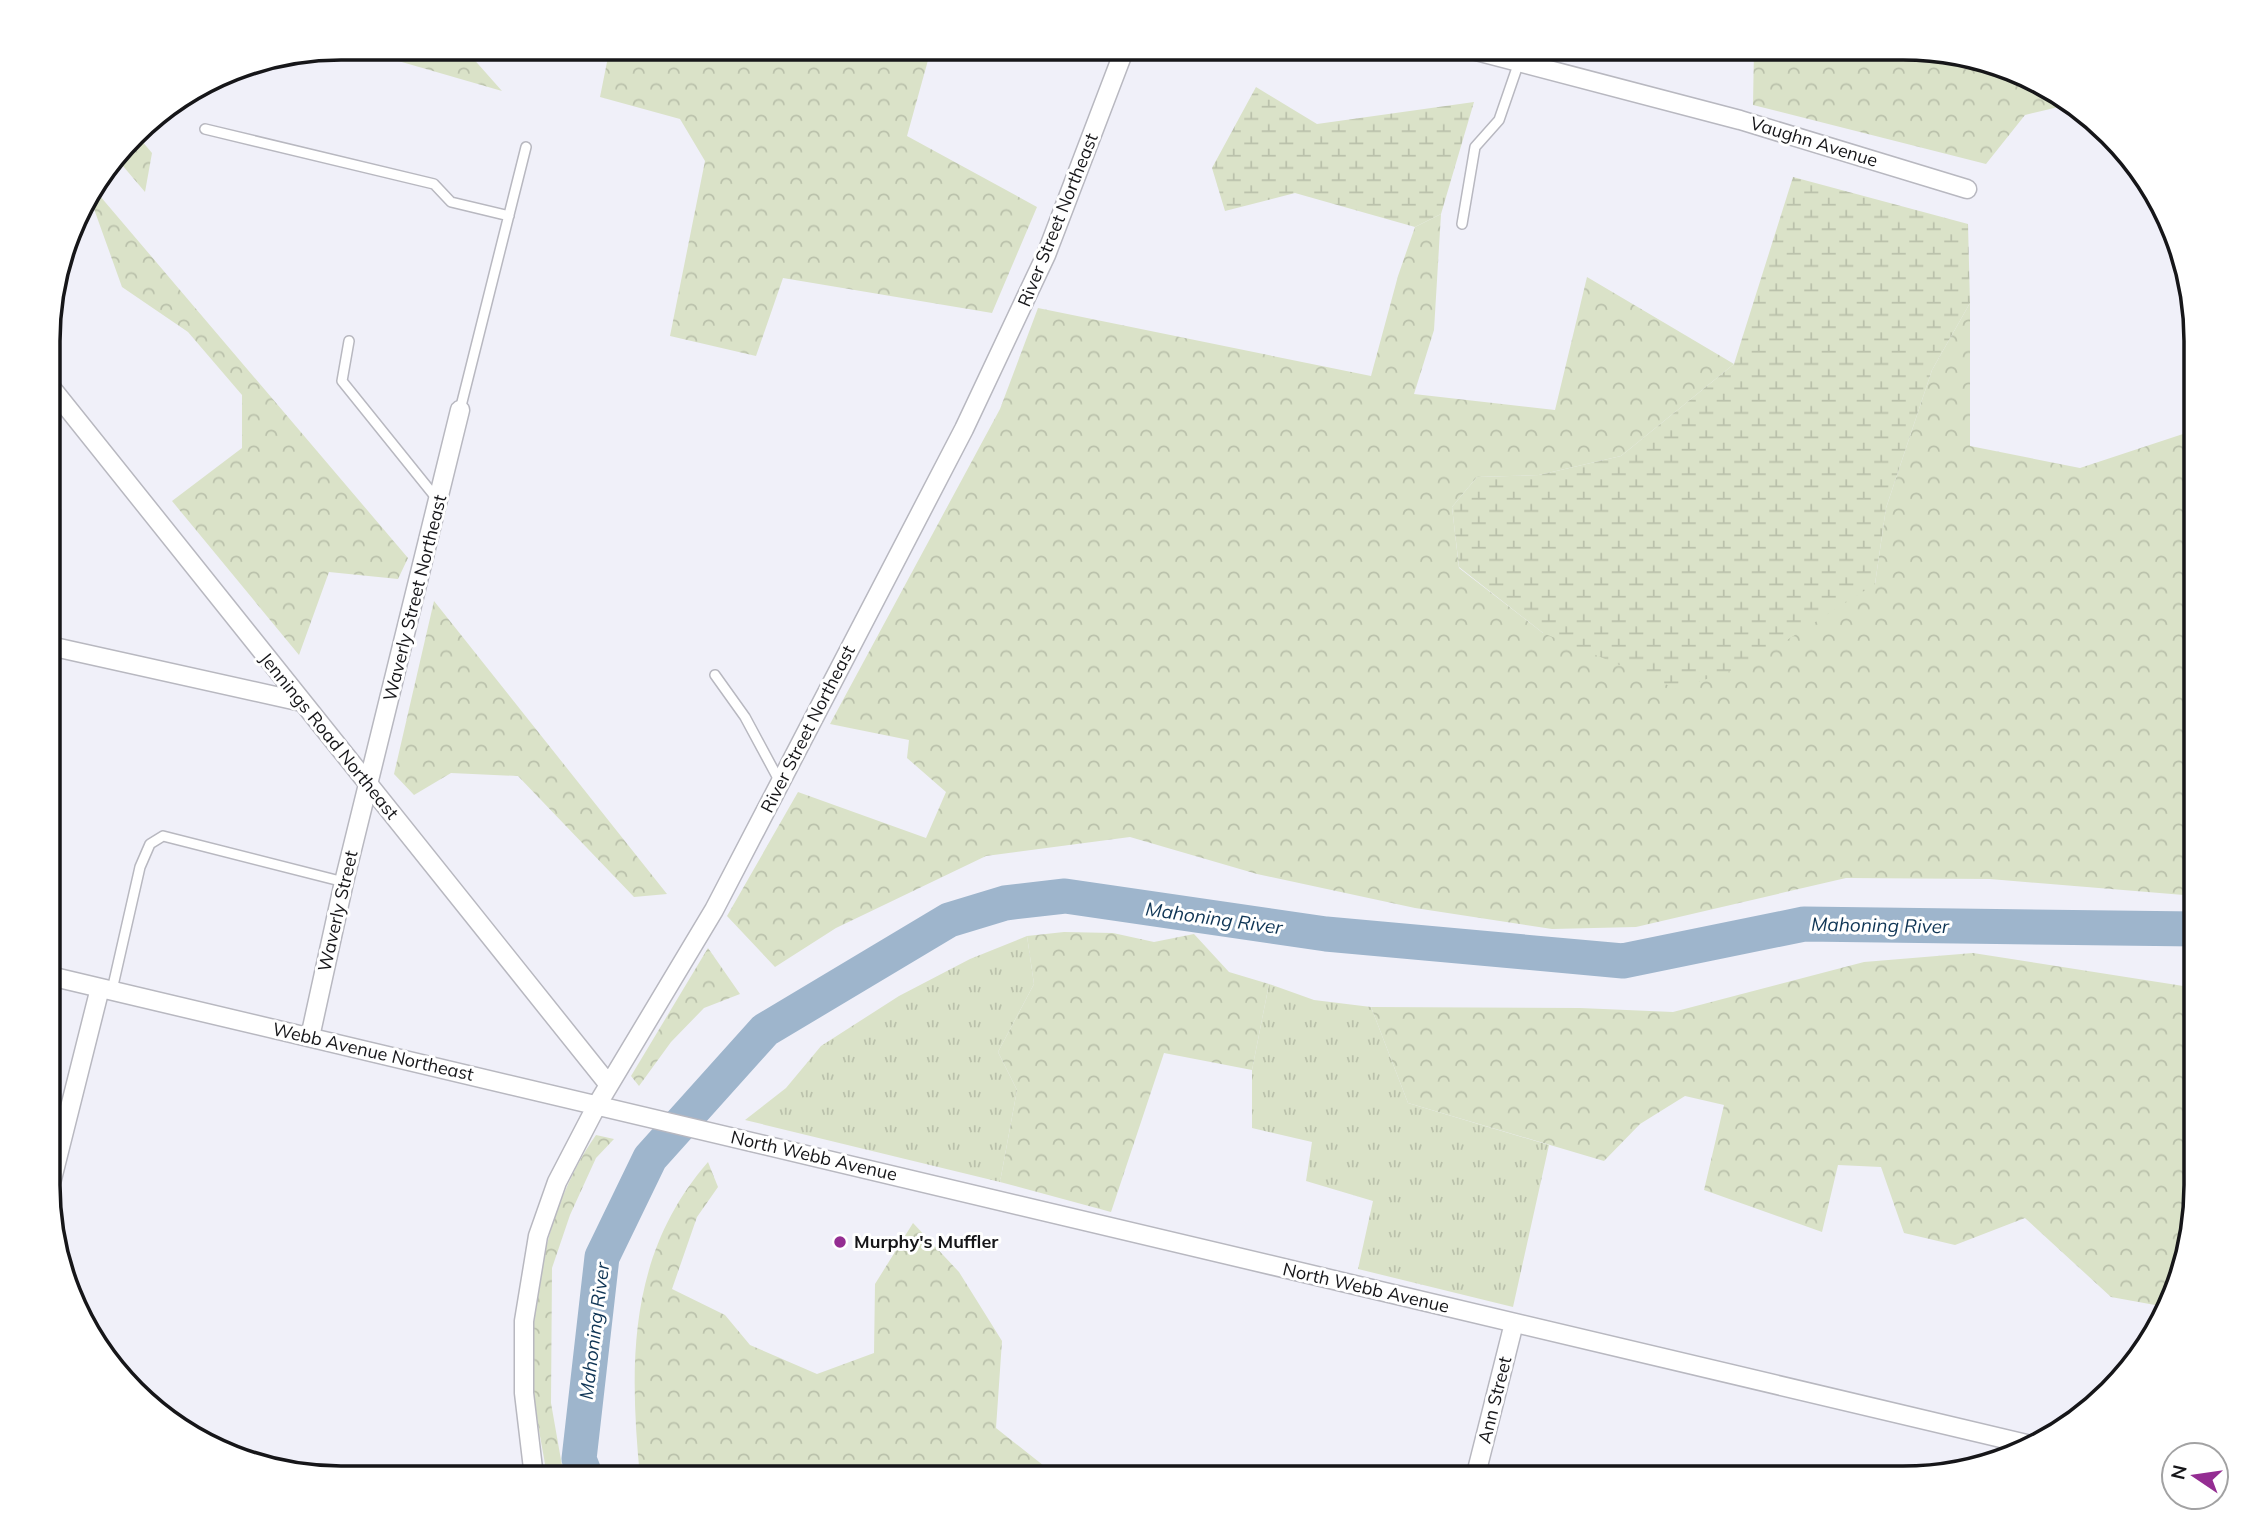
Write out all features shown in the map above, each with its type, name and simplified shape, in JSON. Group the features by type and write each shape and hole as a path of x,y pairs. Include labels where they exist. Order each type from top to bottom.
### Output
{"street":[{"name":"River Street Northeast","path":"533,1466 526,1411 524,1321 534,1255 557,1182 597,1105 714,910 1014,329 1051,243 1120,60"},
{"name":"Vaughn Avenue","path":"1511,60 1660,99 1967,189"},
{"name":"Jennings Road Northeast","path":"60,399 610,1084"},
{"name":"Waverly Street Northeast","path":"368,785 460,410"},
{"path":"60,648 302,702"},
{"name":"Waverly Street","path":"310,1037 368,785"},
{"name":"Webb Avenue Northeast","path":"60,978 696,1128"},
{"path":"60,1152 106,989"},
{"name":"North Webb Avenue","path":"696,1128 2015,1442"},
{"name":"Ann Street","path":"1478,1466 1514,1323"}],"lane":[{"path":"1462,223 1475,147 1499,120 1519,62"},
{"path":"205,129 434,184 451,202 509,216"},
{"path":"460,410 526,147"},
{"path":"349,341 342,381 438,500"},
{"path":"715,675 745,717 780,782"},
{"path":"106,989 140,867 150,844 163,836 344,882"}],"green space":[{"path":"395,60 475,60 502,91"},
{"path":"607,60 928,60 907,136 1037,207 992,313 783,278 756,356 670,336 705,161 680,119 600,97"},
{"path":"1754,60 1922,60 1994,74 2028,88 2060,107 2025,115 1986,164 1753,105"},
{"path":"1256,87 1317,124 1474,102 1441,214 1415,227 1295,193 1225,211 1212,168"},
{"path":"142,142 152,153 145,192 122,165"},
{"path":"1793,177 1968,224 1970,303 1932,370 1886,508 1875,584 1748,665 1677,689 1543,633 1459,567 1452,507 1477,477 1539,475 1621,456 1734,364"},
{"path":"100,196 408,558 398,579 329,572 299,655 172,501 242,448 242,395 188,332 122,287 93,207"},
{"path":"1441,214 1434,330 1414,394 1555,410 1587,277 1734,364 1621,456 1539,475 1477,477 1452,507 1459,568 1543,633 1875,584 1886,508 1932,370 1970,303 1970,446 2080,468 2184,433 2184,895 1990,879 1846,878 1636,927 1552,929 1415,908 1257,874 1130,837 986,856 836,928 775,967 727,916 798,792 926,838 946,792 907,758 909,740 830,724 1000,409 1038,308 1371,376 1398,276 1415,227"},
{"path":"434,601 667,894 634,897 518,776 451,773 414,795 394,774"},
{"path":"1064,932 1113,933 1154,942 1194,934 1229,972 1269,984 1252,1070 1164,1053 1111,1212 1000,1182 1017,1090 998,1052 1034,984 1027,936"},
{"path":"1027,936 1034,984 998,1052 1017,1090 1000,1182 745,1120 786,1088 821,1046 899,996 970,959"},
{"path":"708,948 740,994 704,1008 671,1042 639,1086 631,1076"},
{"path":"1973,953 2184,986 2184,1203 2175,1257 2157,1305 2111,1297 2025,1218 1955,1245 1904,1233 1881,1167 1838,1165 1822,1232 1704,1190 1724,1105 1685,1096 1640,1124 1604,1161 1408,1103 1371,1007 1580,1008 1673,1012 1864,962"},
{"path":"1269,984 1314,1000 1371,1007 1408,1103 1549,1145 1513,1307 1358,1269 1373,1201 1306,1181 1312,1142 1252,1128 1252,1070"},
{"path":"596,1135 614,1139 596,1158 570,1215 552,1268 551,1403 562,1466 545,1466 534,1392 537,1292 553,1225 564,1193"},
{"path":"708,1162 718,1187 697,1217 672,1289 725,1315 750,1345 817,1374 874,1353 875,1284 913,1223 959,1272 1002,1341 996,1428 1044,1466 639,1466 635,1392 640,1311 648,1272 662,1234 682,1197"}],"waterway":[{"name":"Mahoning River","path":"582,1466 579,1459 602,1257 650,1158 765,1030 949,920 1005,903 1065,896 1326,934 1623,961 1804,924 2184,929"}],"place":[{"name":"Murphy's Muffler","path":"840,1242"}]}
